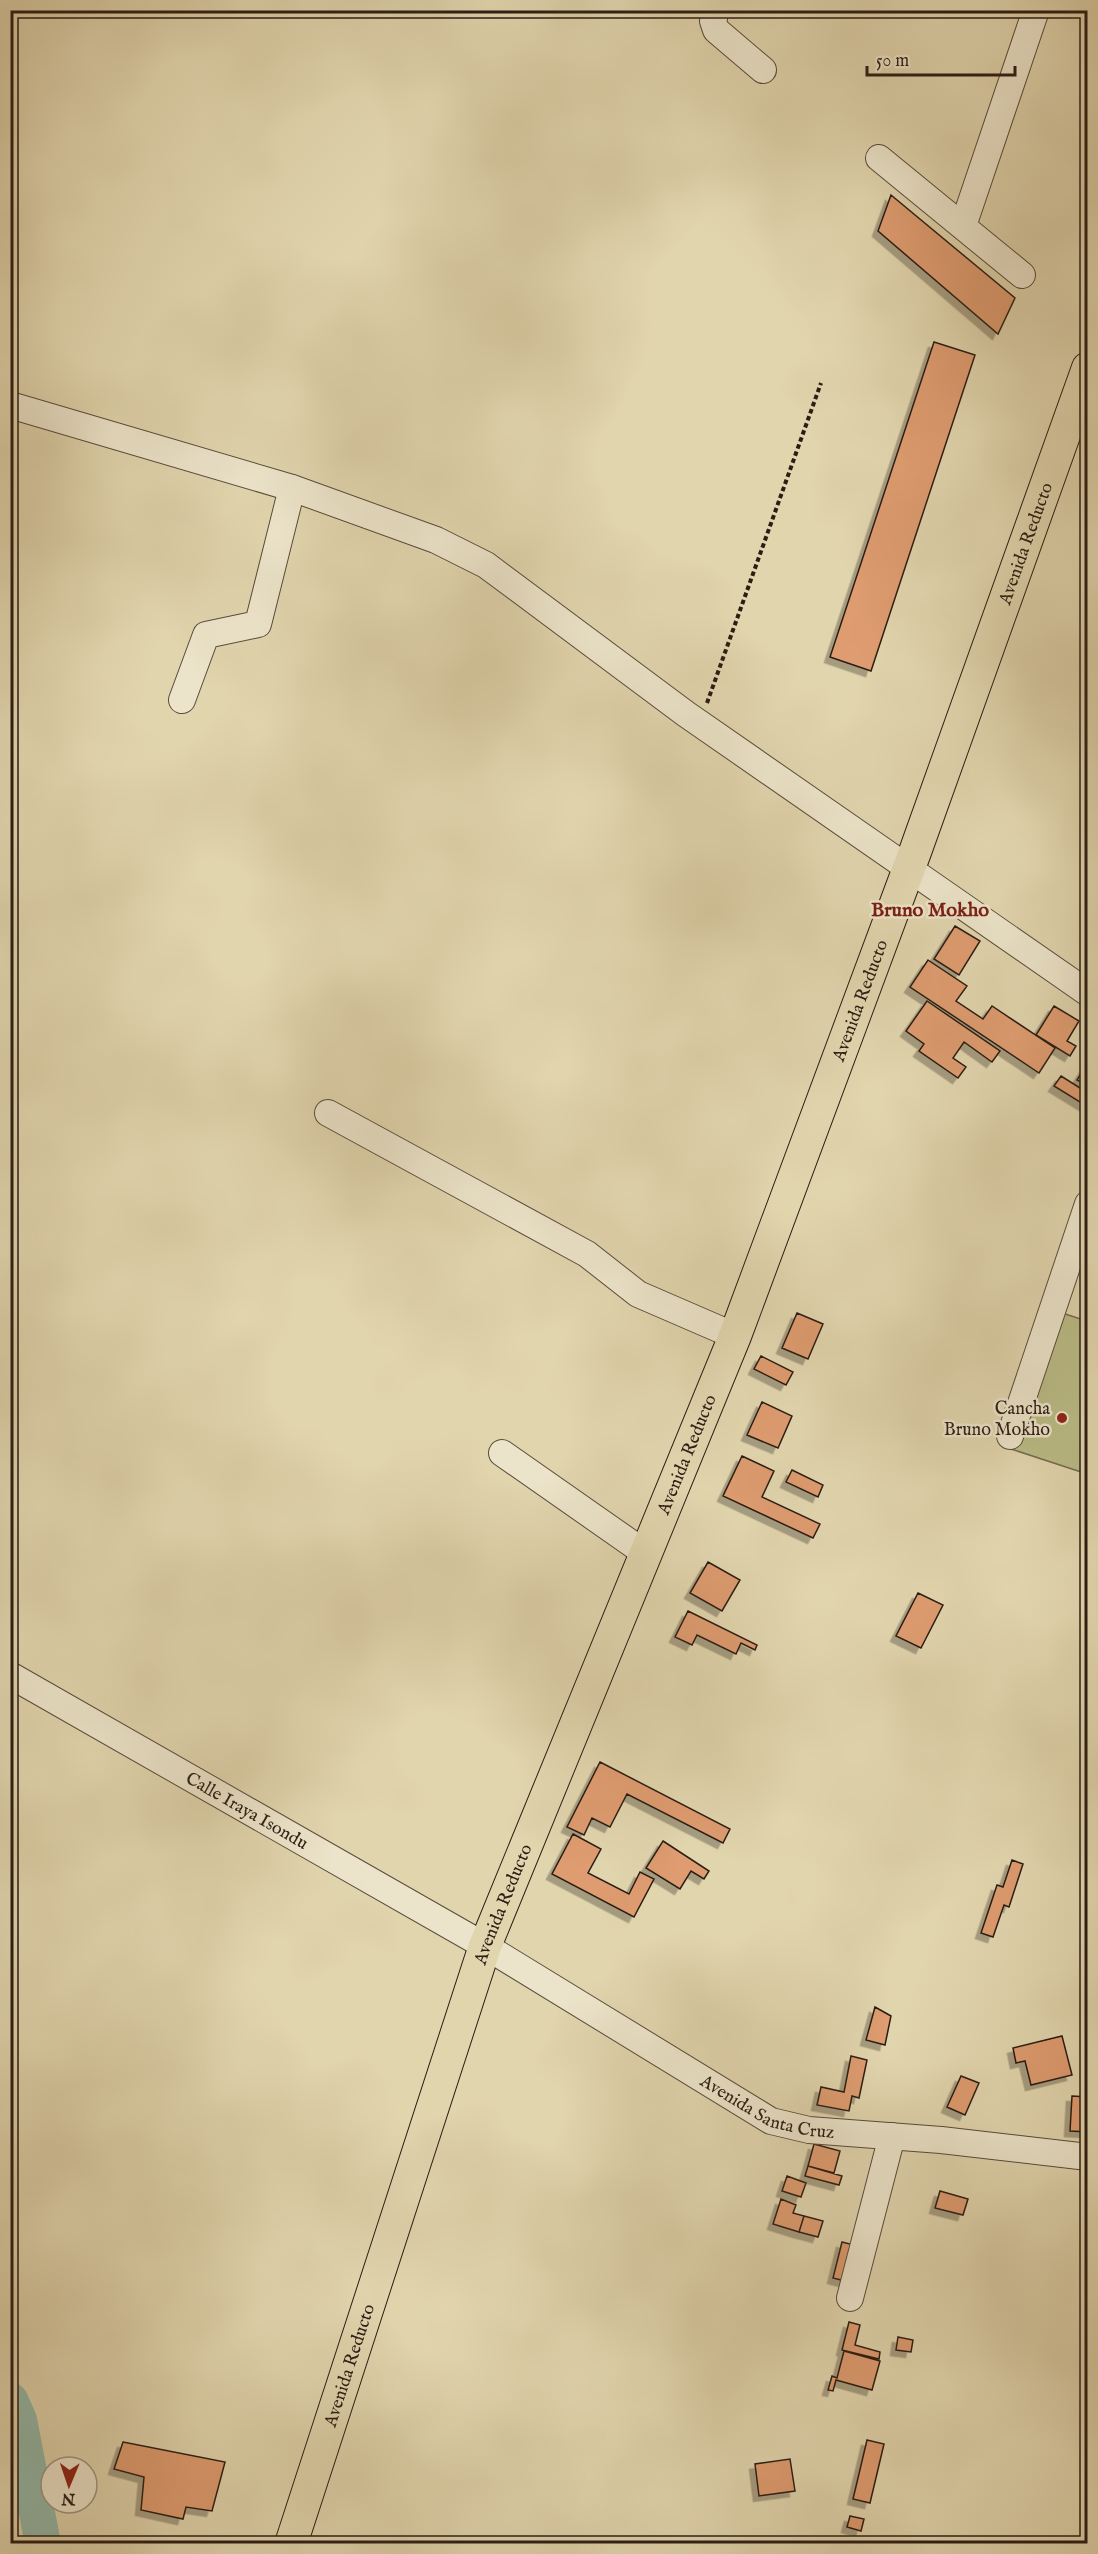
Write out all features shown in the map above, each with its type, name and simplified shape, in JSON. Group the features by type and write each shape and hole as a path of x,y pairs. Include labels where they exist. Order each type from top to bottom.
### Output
{"main road":[{"name":"Avenida Reducto","path":"291,2544 485,1946 735,1336 909,868 1088,368"}],"street":[{"path":"716,10 713,21 716,30 763,70"},
{"path":"963,226 1036,10"},
{"path":"879,158 1022,275"},
{"path":"10,405 292,488 436,540 486,565 700,723 1088,993"},
{"path":"182,700 206,635 258,624 292,488"},
{"path":"328,1113 587,1254 638,1294 735,1336"},
{"path":"1010,1436 1088,1204"},
{"path":"502,1453 645,1553"},
{"name":"Calle Iraya Isondu","path":"10,1675 485,1946"},
{"name":"Avenida Santa Cruz","path":"485,1946 771,2121 809,2130 892,2136 1088,2157"},
{"path":"850,2298 892,2136"}],"path":[{"path":"700,723 821,383"}],"green space":[{"path":"1059,1312 1087,1321 1087,1474 1011,1449"}],"building":[{"path":"891,195 1015,298 998,334 878,231"},
{"path":"934,342 975,355 871,671 830,657"},
{"path":"955,926 980,941 959,975 934,959"},
{"path":"928,960 967,986 956,1001 983,1019 992,1006 1055,1048 1039,1073 910,987"},
{"path":"927,1001 1000,1051 992,1062 964,1042 953,1058 966,1067 958,1078 919,1051 924,1044 906,1031"},
{"path":"1054,1006 1079,1021 1067,1041 1076,1046 1070,1056 1036,1035"},
{"path":"1088,1063 1088,1086 1077,1080"},
{"path":"1061,1076 1088,1093 1088,1107 1054,1086"},
{"path":"797,1313 823,1324 808,1359 782,1348"},
{"path":"761,1356 793,1372 786,1385 754,1369"},
{"path":"762,1402 792,1416 778,1448 747,1435"},
{"path":"742,1456 774,1471 762,1497 820,1524 813,1538 723,1496"},
{"path":"792,1470 823,1485 818,1497 786,1482"},
{"path":"708,1562 740,1580 722,1611 690,1593"},
{"path":"918,1593 943,1605 921,1648 896,1636"},
{"path":"688,1611 757,1645 755,1650 741,1643 736,1654 697,1635 692,1645 675,1637"},
{"path":"600,1762 730,1829 723,1843 627,1794 610,1827 592,1818 584,1835 567,1827"},
{"path":"573,1834 601,1849 588,1873 629,1894 640,1872 654,1879 634,1917 552,1874"},
{"path":"663,1841 709,1871 704,1879 691,1871 680,1889 646,1868"},
{"path":"1012,1860 1023,1864 1009,1907 1004,1905 993,1937 981,1933 997,1885 1003,1887"},
{"path":"875,2007 891,2016 885,2045 866,2040"},
{"path":"1062,2036 1072,2075 1031,2085 1025,2061 1016,2063 1013,2048"},
{"path":"851,2056 867,2060 859,2098 852,2096 849,2111 817,2105 821,2087 844,2092"},
{"path":"961,2076 979,2083 965,2115 947,2107"},
{"path":"1072,2096 1088,2097 1088,2132 1070,2131"},
{"path":"814,2144 840,2151 834,2173 808,2166"},
{"path":"808,2166 842,2176 839,2185 805,2176"},
{"path":"787,2176 806,2183 801,2197 782,2191"},
{"path":"940,2191 968,2199 963,2215 935,2208"},
{"path":"781,2199 796,2205 793,2213 804,2216 799,2232 773,2224"},
{"path":"804,2216 823,2221 818,2237 799,2232"},
{"path":"842,2242 854,2245 845,2281 833,2278"},
{"path":"849,2322 860,2325 855,2345 880,2352 879,2359 842,2350"},
{"path":"898,2337 913,2340 911,2352 896,2350"},
{"path":"844,2351 880,2361 872,2390 836,2380 833,2391 828,2390 832,2376 837,2378"},
{"path":"867,2440 884,2444 870,2503 853,2499"},
{"path":"123,2442 225,2462 212,2511 186,2507 183,2519 141,2510 144,2477 114,2469"},
{"path":"790,2459 795,2491 759,2496 755,2464"},
{"path":"850,2516 864,2519 861,2531 847,2527"}],"waterway":[{"path":"10,2400 19,2420 43,2544"}],"place":[{"name":"Cancha Bruno Mokho","path":"1062,1418"}],"district":[{"name":"Bruno Mokho","path":"930,909"}]}
